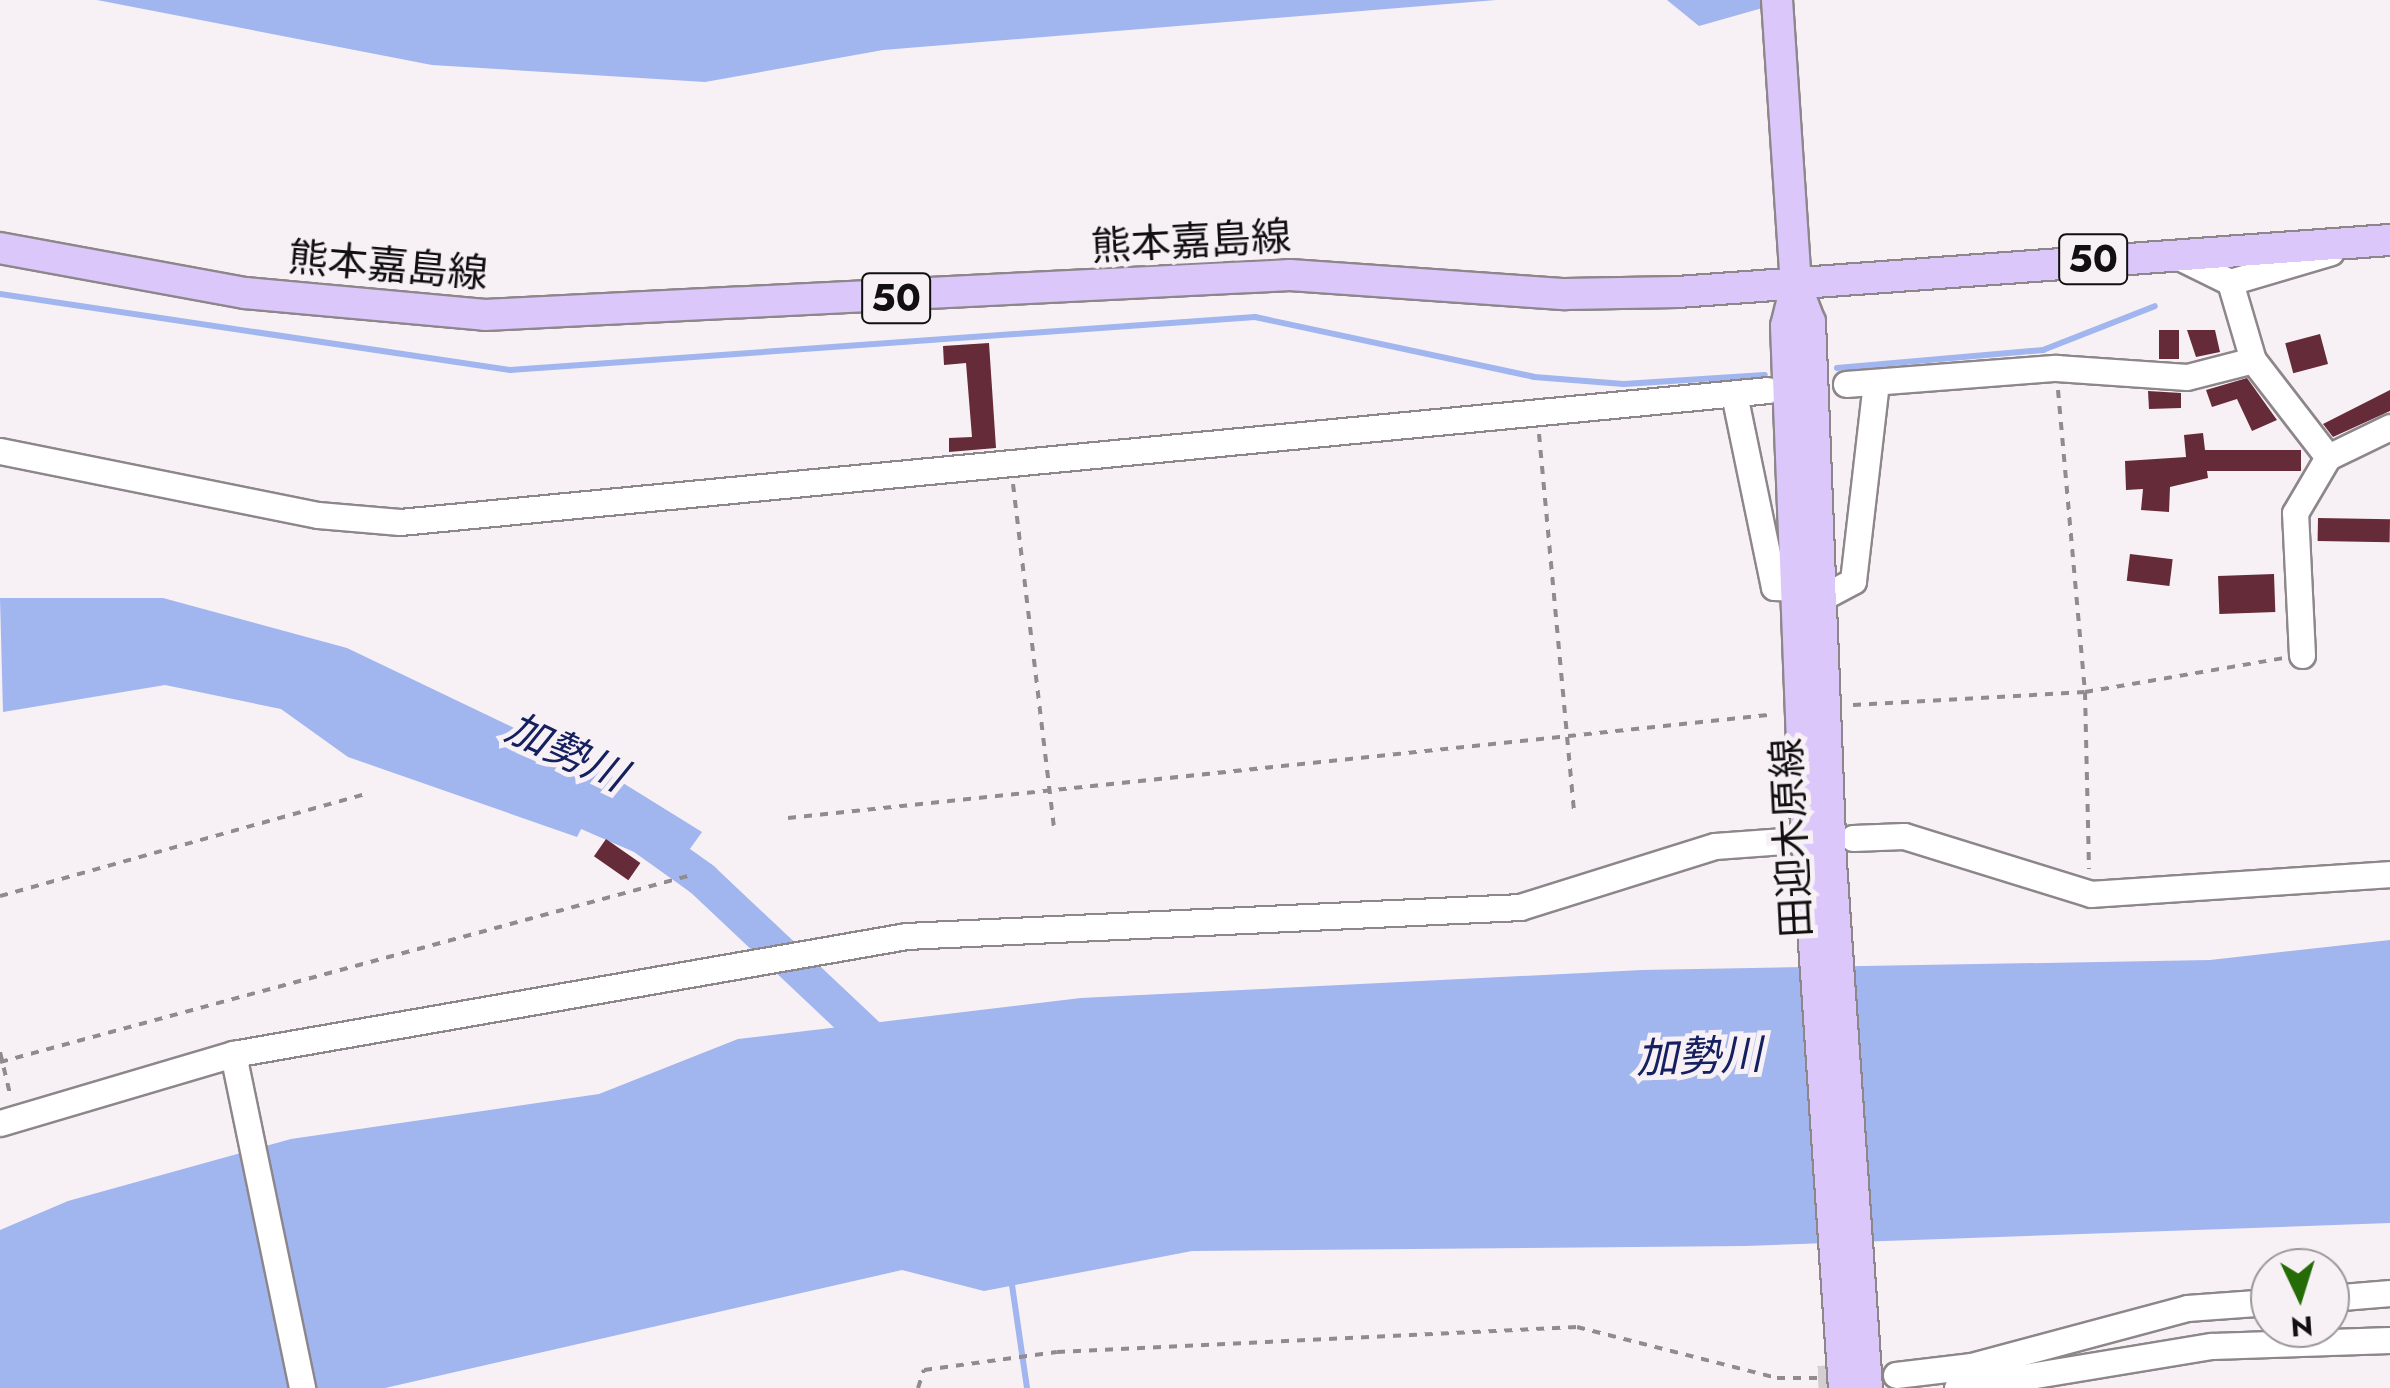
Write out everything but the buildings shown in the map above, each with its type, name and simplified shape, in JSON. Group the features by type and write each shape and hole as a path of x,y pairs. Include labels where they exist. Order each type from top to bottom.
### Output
{"main road":[{"name":"田迎木原線","path":"1776,0 1796,286 1786,326 1812,592 1821,889 1848,1263 1867,1388"},
{"name":"熊本嘉島線","path":"0,248 245,293 485,316 1290,274 1565,294 1796,286 2168,252 2378,240"},
{"name":"田迎木原線","path":"1831,1383 1848,1263"}],"street":[{"path":"2168,252 2230,282 2378,240"},
{"path":"2230,282 2253,360 2328,456"},
{"path":"1846,384 2056,368 2187,377 2253,360"},
{"path":"1734,394 1774,588 1812,592 1853,581 1876,382"},
{"path":"0,451 318,515 400,522 1768,390"},
{"path":"2302,655 2296,513 2328,456 2390,427"},
{"path":"1853,838 1904,836 2091,894 2390,874"},
{"path":"8,1120 233,1054 906,936 1520,907 1716,846 1784,841"},
{"path":"233,1054 302,1388"},
{"path":"2350,1296 2390,1293"},
{"path":"1918,1388 1896,1375 1971,1366 2187,1308 2250,1303"},
{"path":"1957,1388 2212,1346 2390,1340"}],"path":[{"path":"2056,368 2086,692 2091,894"},
{"path":"1536,412 1570,738 1574,812"},
{"path":"1011,464 1054,827"},
{"path":"1853,705 2086,692 2302,655"},
{"path":"788,818 1768,715"},
{"path":"0,896 366,794"},
{"path":"1,1062 688,876"},
{"path":"0,1052 8,1120"},
{"path":"918,1388 924,1370 1057,1352 1577,1327 1777,1378 1831,1383"}],"water":[{"path":"97,0 1496,0 883,50 705,82 432,65"},
{"path":"1667,0 1791,0 1699,26"},
{"path":"0,598 163,598 347,648 602,770 702,832 682,860 608,809 591,810 577,837 348,757 281,709 165,685 3,712"},
{"path":"2390,940 2390,1223 1745,1246 1192,1251 984,1291 902,1270 385,1388 0,1388 0,1230 68,1201 291,1139 599,1094 738,1039 1081,998 1642,970 2210,960"}],"waterway":[{"path":"0,294 510,370 1255,317 1534,377 1624,384 1765,375"},
{"path":"1837,368 2043,350 2155,306"},
{"name":"加勢川","path":"545,794 642,836 702,879 890,1056"},
{"path":"1012,1285 1027,1388"}],"tunnel":[{"path":"1818,1378 1861,1376"}]}
